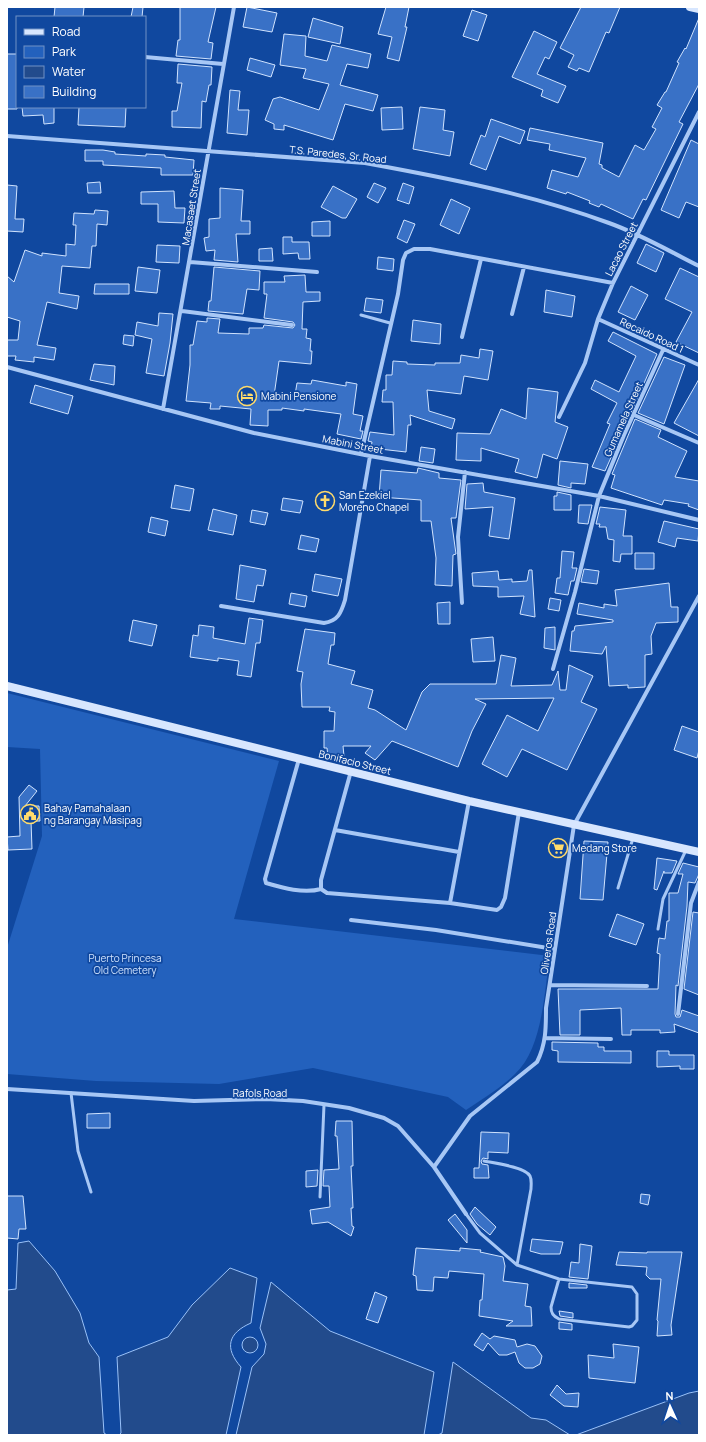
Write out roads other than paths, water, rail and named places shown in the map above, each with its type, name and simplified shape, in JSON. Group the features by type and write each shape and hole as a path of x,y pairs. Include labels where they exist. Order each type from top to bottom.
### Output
{"street":[{"name":"Macasaet Street","path":"163,409 182,310 208,151 234,7"},
{"path":"690,7 699,9"},
{"path":"146,57 223,64"},
{"name":"Lacao Street","path":"559,417 585,363 598,319 613,283 699,112"},
{"name":"T.S. Paredes, Sr. Road","path":"7,136 365,163 407,170 501,191 582,214 638,235 699,266"},
{"path":"361,454 390,323 398,294 402,260 406,253 414,249 430,249 613,283"},
{"path":"462,337 481,259"},
{"path":"190,262 317,272"},
{"path":"512,314 524,267"},
{"path":"182,310 292,325"},
{"name":"Recaido Road 1","path":"598,319 663,350 699,365"},
{"name":"Gumamela Street","path":"553,669 575,592 599,496 624,435 663,350"},
{"name":"Mabini Street","path":"7,367 254,433 370,456 599,496 699,520"},
{"path":"634,415 699,443"},
{"path":"221,606 324,623 333,621 339,616 346,600 370,456"},
{"path":"462,603 458,537 465,472"},
{"name":"Oliveros Road","path":"434,1167 470,1116 537,1062 546,1038 546,1008 574,825 699,596"},
{"name":"Bonifacio Street","path":"7,686 469,801 699,852"},
{"path":"299,759 265,879 266,883 276,886 312,892 321,889 331,894 450,903 497,910 501,907 505,898 519,812"},
{"path":"321,889 321,880 352,771"},
{"path":"450,903 458,852 469,801"},
{"path":"335,830 458,852"},
{"path":"678,1014 691,903 699,882"},
{"path":"351,920 436,930 554,949"},
{"path":"550,985 647,986"},
{"path":"546,1038 611,1039"},
{"name":"Rafols Road","path":"7,1089 194,1101 266,1099 349,1108 384,1118 398,1126 434,1167 466,1214"}],"lane":[{"path":"361,316 390,323"},
{"path":"618,888 633,838"},
{"path":"658,929 663,899 687,849"},
{"path":"71,1093 78,1151 91,1192"},
{"path":"320,1197 324,1105"},
{"path":"484,1161 519,1169 526,1172 531,1178 531,1189 517,1265"},
{"path":"466,1214 480,1233 517,1265 559,1279 632,1287 637,1294 637,1320 629,1327 559,1319 555,1317 551,1312 551,1307 559,1279"}],"water":[{"path":"29,1241 55,1271 80,1313 89,1343 99,1357 104,1433 107,1435 7,1435 7,1290 16,1289 18,1243"},
{"path":"230,1268 257,1278 251,1323 237,1331 231,1342 232,1354 241,1367 226,1435 119,1435 121,1433 117,1357 168,1337 192,1305"},
{"path":"271,1282 330,1331 434,1372 424,1435 236,1435 252,1367 264,1354 266,1344 260,1328"},
{"path":"247,1337 253,1337 258,1342 256,1351 253,1353 247,1353 242,1348 242,1342"},
{"path":"453,1362 531,1418 546,1420 570,1435 438,1435 442,1433"},
{"path":"699,1391 699,1435 576,1435 689,1393"}],"place":[{"name":"Mabini Pensione","path":"247,396"},
{"name":"San Ezekiel Moreno Chapel","path":"325,501"},
{"name":"Bahay Pamahalaan ng Barangay Masipag","path":"30,814"},
{"name":"Medang Store","path":"558,848"}],"park label":[{"name":"Puerto Princesa Old Cemetery","path":"125,964"}]}
